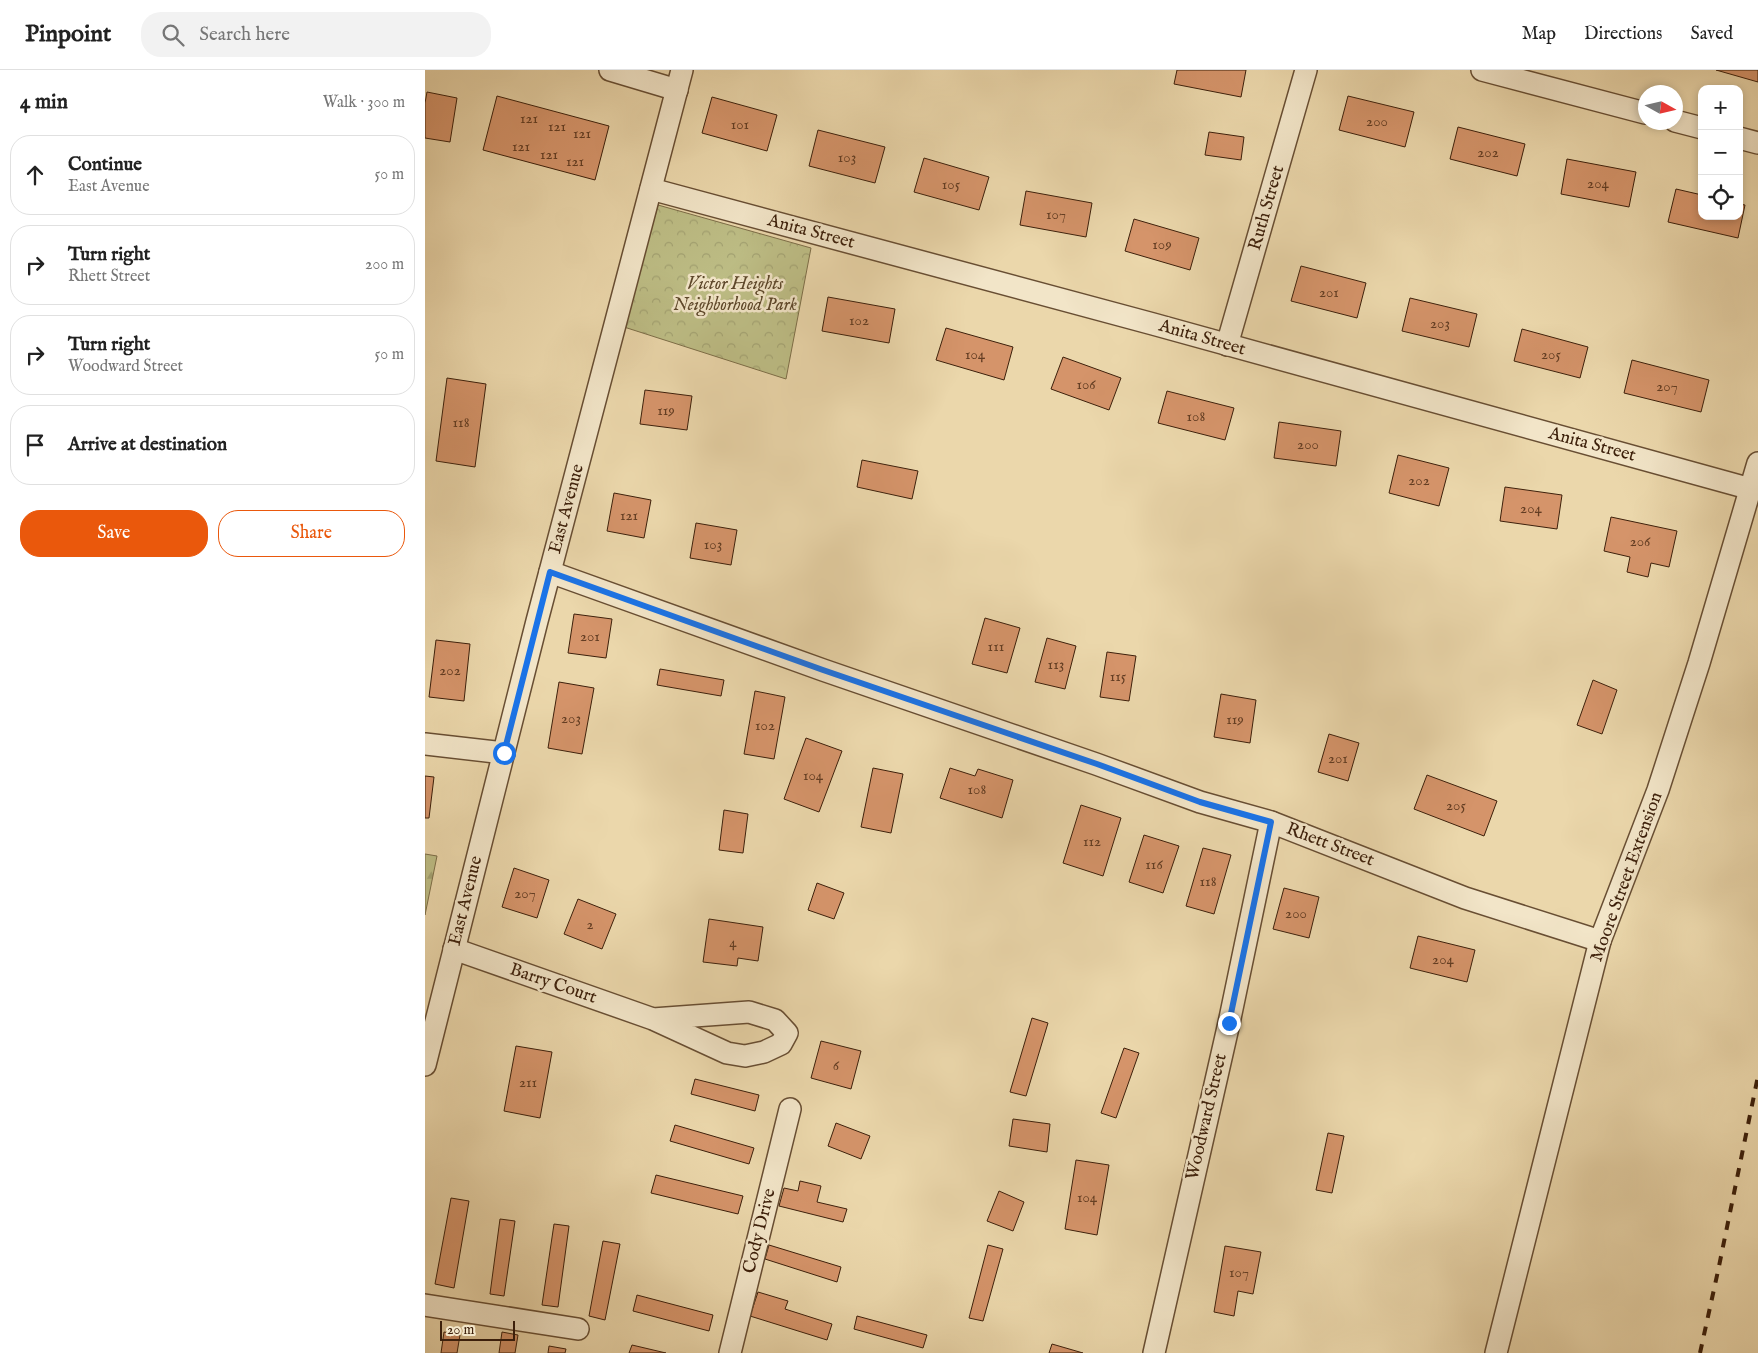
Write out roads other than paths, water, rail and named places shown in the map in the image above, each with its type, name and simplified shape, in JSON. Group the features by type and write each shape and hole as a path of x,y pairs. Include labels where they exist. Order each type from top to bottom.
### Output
{"street":[{"path":"609,70 679,80"},
{"name":"Ruth Street","path":"1227,345 1306,70"},
{"path":"1482,70 1638,111"},
{"name":"East Avenue","path":"425,1065 550,572 679,80"},
{"path":"1683,123 1698,127"},
{"path":"1743,139 1758,143"},
{"name":"Anita Street","path":"651,189 1751,489"},
{"name":"Moore Street Extension","path":"1496,1353 1600,941 1658,790 1699,663 1758,463"},
{"name":"Rhett Street","path":"550,572 1200,802 1271,822 1465,898 1600,941"},
{"path":"425,744 504,753"},
{"name":"Woodward Street","path":"1154,1353 1229,1023 1271,822"},
{"name":"Barry Court","path":"454,948 653,1019 727,1054 745,1056 764,1052 781,1044 787,1033 775,1020 749,1012 653,1019"},
{"name":"Cody Drive","path":"730,1353 790,1109"},
{"path":"425,1305 578,1329"}],"railway":[{"path":"1700,1353 1758,1076"}],"park label":[{"name":"Victor Heights Neighborhood Park","path":"735,294"}]}
